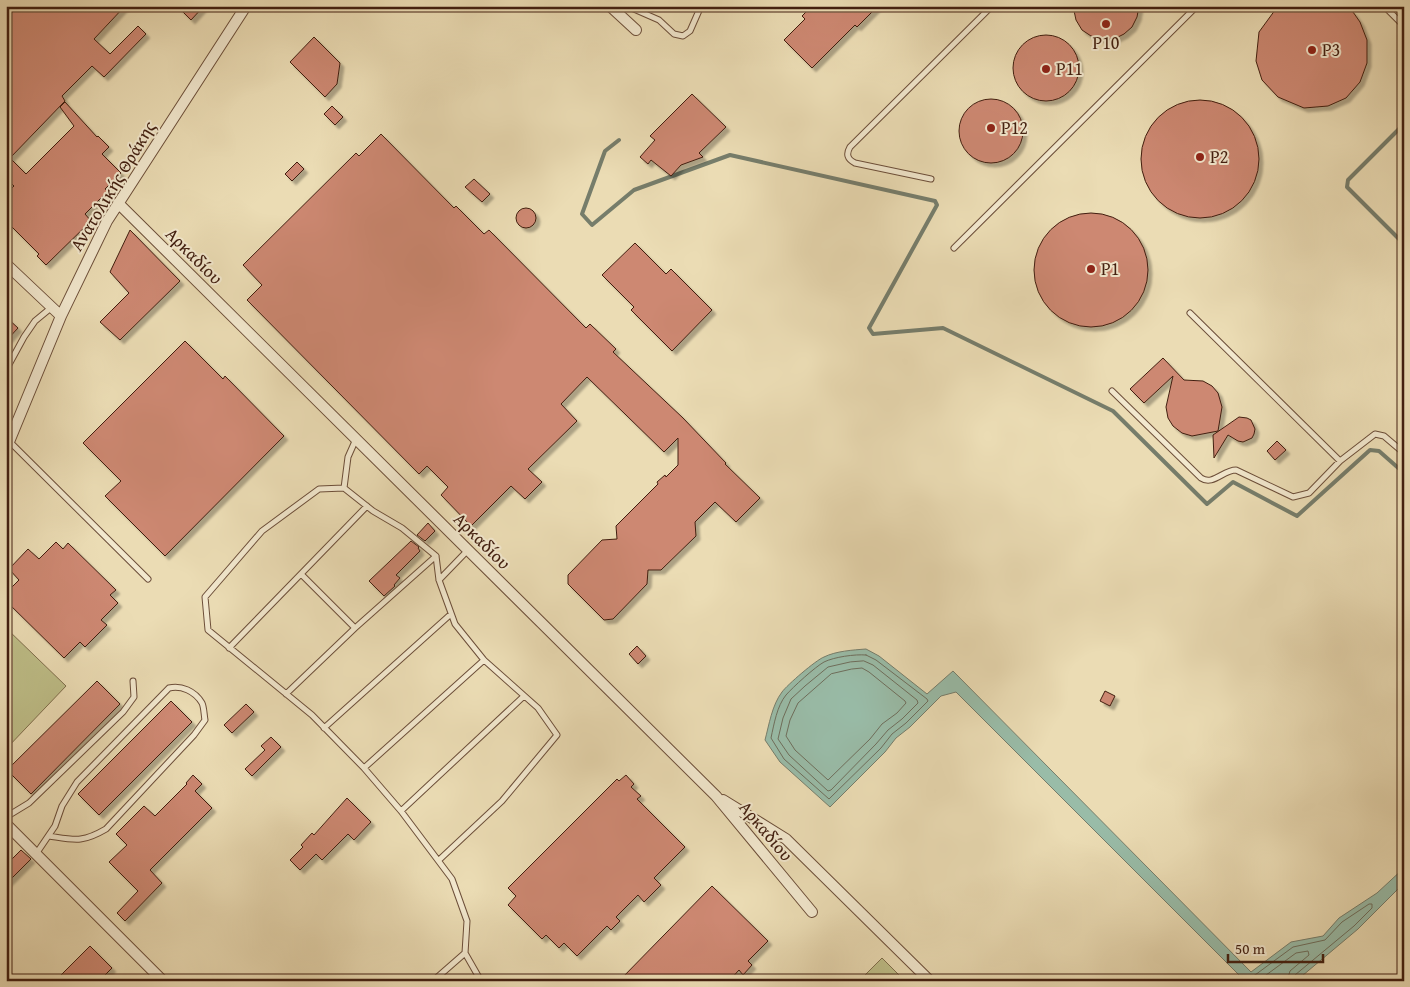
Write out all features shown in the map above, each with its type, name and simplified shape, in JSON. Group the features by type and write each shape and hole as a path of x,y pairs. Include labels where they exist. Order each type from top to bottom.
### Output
{"street":[{"name":"Ανατολικής Θράκης","path":"8,445 61,316 96,241 118,203 246,6"},
{"path":"610,6 636,30"},
{"name":"Αρκαδίου","path":"118,203 716,796 812,912"},
{"path":"6,264 61,316"},
{"path":"716,796 786,838 930,981"},
{"path":"6,824 163,981"}],"lane":[{"path":"627,6 659,20 674,34 683,36 690,31 701,6"},
{"path":"931,179 854,163 850,161 847,152 992,6"},
{"path":"954,248 1197,6"},
{"path":"1384,6 1404,26"},
{"path":"6,370 35,321 52,308"},
{"path":"1190,313 1340,461"},
{"path":"1112,391 1206,481 1212,480 1230,470 1236,470 1293,497 1309,493 1340,461 1375,434 1384,436 1404,453"},
{"path":"344,488 348,457 356,439"},
{"path":"8,445 148,579"},
{"path":"439,860 502,801 558,736 538,708 484,660 455,624 439,580 436,556 402,528 367,506 344,488 319,489 262,531 205,597 208,630 324,728 364,768 401,811 452,879 467,920 466,952 481,981"},
{"path":"229,648 367,506"},
{"path":"439,580 468,550"},
{"path":"286,694 355,628 436,556"},
{"path":"301,574 355,628"},
{"path":"324,728 452,614"},
{"path":"364,768 484,660"},
{"path":"6,817 28,802 123,712 134,697 134,682"},
{"path":"36,854 48,836 55,826 62,806 77,782 169,688 179,686 192,692 202,703 205,720 194,735 106,829 95,836 78,841 48,836"},
{"path":"401,811 524,696"},
{"path":"434,981 466,952"}],"green space":[{"path":"6,628 66,686 6,749"},
{"path":"882,958 905,981 859,981"}],"water":[{"path":"866,649 879,656 927,694 953,671 1251,972 1291,942 1323,936 1339,918 1377,893 1404,868 1404,883 1358,929 1296,981 1245,981 956,692 941,696 910,727 896,738 885,752 830,807 780,762 765,740 776,703 782,692 795,679 820,659 829,655"}],"building":[{"path":"6,6 125,6 94,39 110,54 138,26 146,34 104,77 92,66 62,96 65,101 10,158 26,174 74,126 60,107 65,102 97,137 109,147 102,154 121,173 105,189 108,191 85,214 91,221 46,265 37,256 39,254 6,221 6,194 14,186 6,178"},
{"path":"177,6 204,6 191,20"},
{"path":"818,6 878,6 857,27 855,25 812,68 784,40 805,19 802,16 810,8 813,11"},
{"name":"P10","path":"1073,6 1139,6 1137,17 1132,27 1114,39 1102,39 1091,36 1082,30 1076,20"},
{"name":"P3","path":"1278,6 1344,6 1353,12 1360,22 1367,40 1367,63 1360,82 1346,98 1328,106 1304,108 1278,97 1262,80 1256,61 1259,32"},
{"name":"P11","path":"1046,35 1059,38 1069,45 1076,55 1079,68 1076,81 1069,91 1059,98 1046,101 1033,98 1023,91 1016,81 1013,68 1016,55 1023,45 1033,38"},
{"path":"314,37 340,63 337,84 325,97 290,62"},
{"path":"692,94 726,127 699,153 703,157 681,165 671,176 651,160 648,164 640,157 655,140 650,136"},
{"name":"P12","path":"985,99 997,99 1014,108 1021,119 1023,131 1021,143 1014,154 997,163 985,163 973,158 964,149 959,137 959,125 964,113 973,104"},
{"name":"P2","path":"1200,100 1222,105 1242,117 1254,137 1259,159 1254,181 1242,201 1222,213 1200,218 1178,213 1158,201 1146,181 1141,159 1146,137 1158,117 1178,105"},
{"path":"332,106 343,117 335,125 324,114"},
{"path":"381,134 454,208 456,206 484,234 489,230 586,328 590,324 616,349 613,352 683,418 725,464 760,498 736,522 715,502 695,522 696,536 661,570 648,570 647,584 613,619 604,620 568,584 568,575 602,540 617,539 616,526 658,484 657,482 665,475 666,477 678,465 678,438 664,452 587,377 561,404 577,421 528,469 542,482 525,499 511,486 471,526 441,495 448,487 427,466 419,474 247,300 262,285 243,265 356,153 359,156"},
{"path":"297,162 304,169 292,181 285,174"},
{"path":"474,179 490,194 482,202 465,187"},
{"path":"522,208 530,208 536,214 536,222 530,228 522,228 516,222 516,214"},
{"name":"P1","path":"1091,213 1113,217 1131,230 1144,248 1148,270 1144,292 1131,310 1113,323 1091,327 1069,323 1051,310 1038,292 1034,270 1038,248 1051,230 1069,217"},
{"path":"130,230 180,281 120,340 100,322 129,293 110,272"},
{"path":"635,243 666,274 671,269 712,310 672,351 631,310 634,307 602,275"},
{"path":"6,317 18,328 6,341"},
{"path":"185,341 223,379 225,376 284,436 165,556 105,496 121,481 83,443"},
{"path":"1163,358 1184,380 1203,381 1212,386 1218,393 1222,407 1218,431 1192,436 1182,433 1173,426 1168,418 1166,407 1173,376 1144,403 1130,389"},
{"path":"1239,417 1251,420 1255,429 1252,438 1243,442 1228,435 1214,458 1213,435"},
{"path":"1277,441 1286,450 1275,460 1267,451"},
{"path":"428,523 435,531 425,541 417,535"},
{"path":"411,541 419,547 420,551 396,575 400,578 395,586 384,596 369,581"},
{"path":"56,542 63,549 68,543 116,590 110,595 118,603 101,620 107,625 85,647 80,642 64,658 6,601 6,593 19,580 9,569 28,549 39,559"},
{"path":"637,646 646,656 638,664 629,654"},
{"path":"97,681 120,704 31,794 7,770"},
{"path":"1105,691 1115,696 1110,706 1100,701"},
{"path":"171,701 192,722 99,815 78,794"},
{"path":"246,704 254,712 232,733 224,725"},
{"path":"271,737 281,747 252,776 245,769 265,750 261,746"},
{"path":"193,775 202,784 195,791 212,808 150,870 162,883 125,921 117,913 138,891 109,862 127,845 116,834 144,806 155,816 187,784"},
{"path":"626,775 634,784 631,787 641,796 637,799 685,847 654,878 661,885 644,902 638,895 616,917 620,921 611,930 607,926 577,956 564,943 559,948 546,935 542,939 508,905 516,896 508,888 617,779 619,781"},
{"path":"347,798 371,822 354,840 348,834 322,860 316,854 300,870 290,860 303,847 301,845 312,833 314,835"},
{"path":"21,850 31,859 6,884 6,865"},
{"path":"712,886 768,941 748,961 752,965 743,975 739,970 729,981 619,981"},
{"path":"90,946 112,968 99,981 55,981"}],"waterway":[{"path":"1404,124 1348,180 1347,187 1404,244"},
{"path":"619,140 605,151 582,214 592,225 634,190 730,155 935,201 937,205 869,328 873,334 943,328 1113,411 1207,504 1233,482 1297,516 1370,450 1379,451 1404,473"}],"place":[{"name":"P10","path":"1106,24"},
{"name":"P3","path":"1312,50"},
{"name":"P11","path":"1046,69"},
{"name":"P12","path":"991,128"},
{"name":"P2","path":"1200,157"},
{"name":"P1","path":"1091,269"}]}
